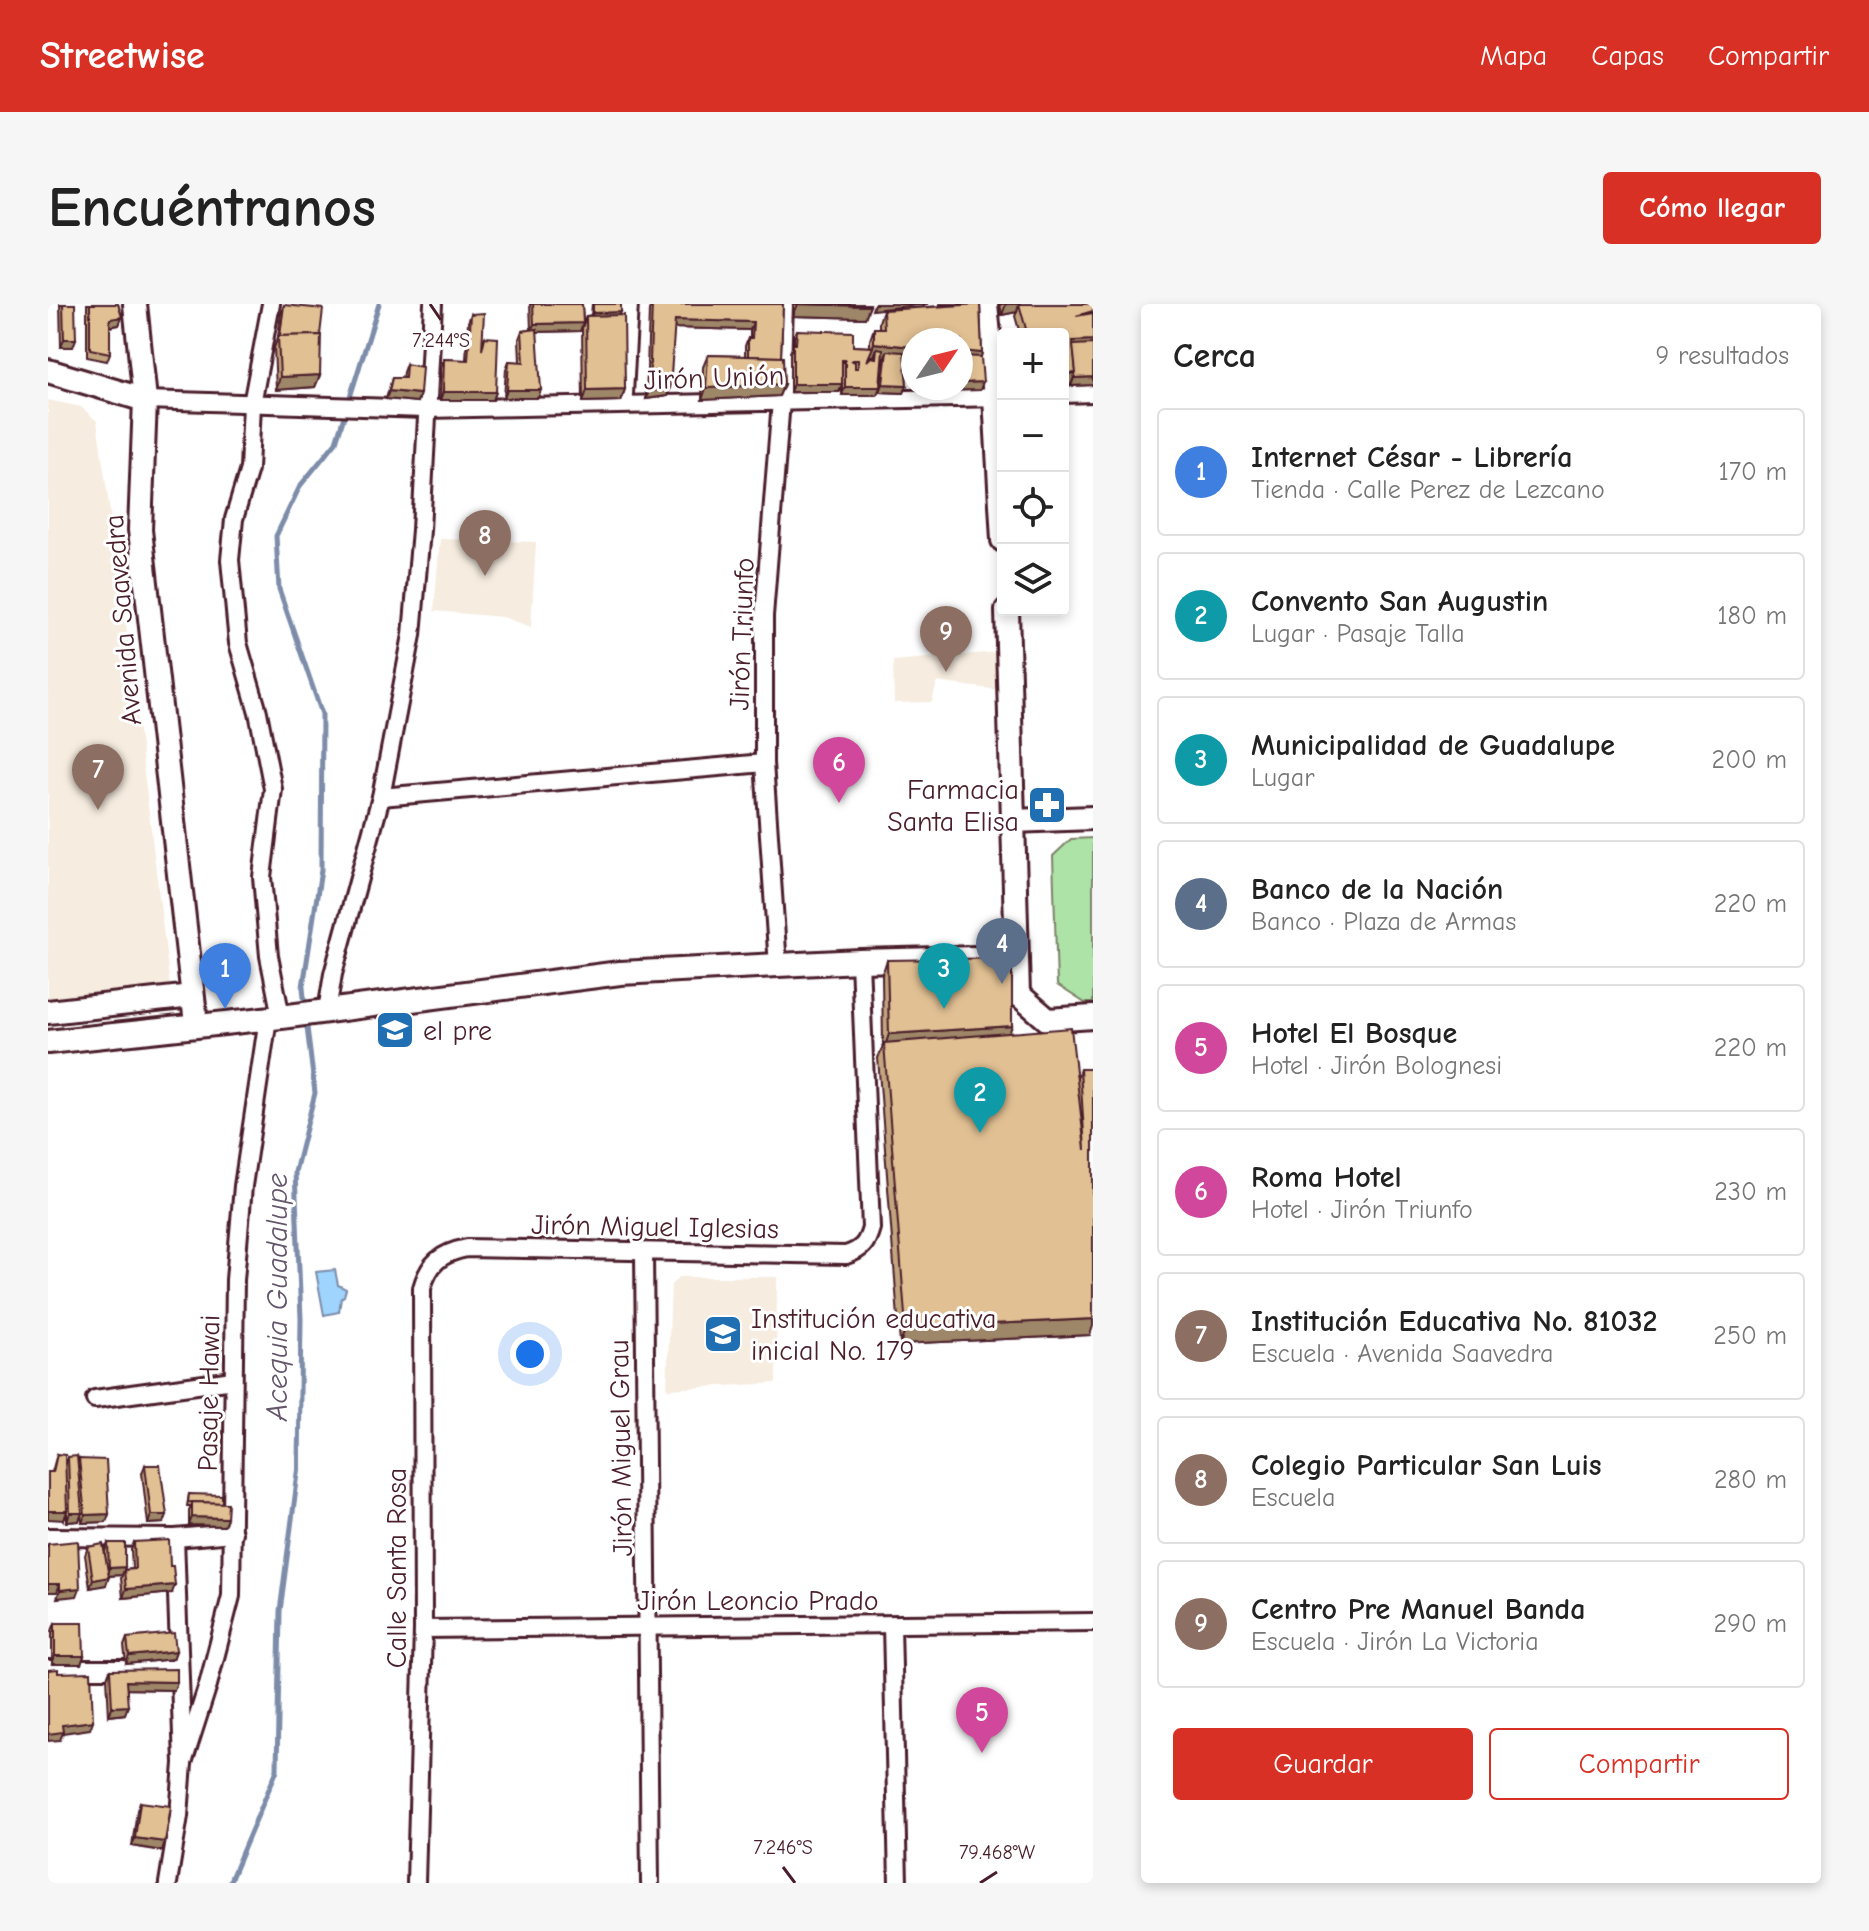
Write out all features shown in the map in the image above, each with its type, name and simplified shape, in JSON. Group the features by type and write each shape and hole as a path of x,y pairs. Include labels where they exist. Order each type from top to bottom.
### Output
{"street":[{"name":"Avenida Saavedra","path":"135,304 145,400 140,530 196,1024"},
{"path":"271,304 252,404 249,469 234,519 230,560 238,643 258,712 273,789 262,877 269,956 299,1014"},
{"name":"Pasaje Hawai","path":"183,1763 208,1685 231,1596 235,1280 243,1186 299,1014 333,974 381,797 412,635 433,304"},
{"path":"624,406 629,304"},
{"name":"Jirón Triunfo","path":"778,966 764,763 764,616 781,401 784,304"},
{"path":"986,304 997,383"},
{"path":"48,371 145,400"},
{"path":"1069,394 1093,393"},
{"name":"Jirón Unión","path":"145,400 426,409 997,397"},
{"path":"999,400 1001,472"},
{"path":"1007,616 1018,994 1048,1020 1093,1017"},
{"path":"381,797 764,763"},
{"path":"1012,821 1093,818"},
{"path":"48,1042 620,973 1016,957"},
{"name":"Jirón Miguel Iglesias","path":"439,1258 467,1248 846,1255 858,1251 867,1242 871,1228 860,961"},
{"path":"48,1012 192,996"},
{"name":"Jirón Miguel Grau","path":"644,1253 650,1883"},
{"name":"Calle Santa Rosa","path":"416,1883 423,1629 422,1288 427,1270 439,1258"},
{"path":"95,1399 233,1380"},
{"path":"48,1537 175,1538 233,1533"},
{"path":"168,1883 179,1816 183,1763 175,1538"},
{"name":"Jirón Leoncio Prado","path":"423,1629 1093,1622"},
{"path":"892,1625 898,1883"},
{"path":"48,1669 179,1669"}],"shaded area":[{"path":"48,400 81,407 97,421 126,625 170,986 48,998"},
{"path":"440,539 536,542 531,627 503,617 434,611"},
{"path":"998,652 999,690 937,682 932,702 894,703 893,661"},
{"name":"Institución educativa inicial No. 179","path":"679,1277 777,1277 776,1383 667,1389 671,1285"}],"green space":[{"path":"1093,838 1093,1003 1085,1003 1057,985 1053,856 1071,839"}],"water":[{"path":"335,1270 338,1285 346,1289 339,1312 324,1315 316,1272"}],"building":[{"path":"63,304 75,304 76,339 64,339"},
{"path":"90,304 118,304 122,317 110,319 110,353 90,349"},
{"path":"533,304 582,304 583,323 534,324"},
{"path":"593,304 621,304 621,312 593,313"},
{"path":"652,304 783,304 781,357 748,356 748,338 752,338 753,322 675,320 670,388 649,391"},
{"path":"798,304 870,304 870,306"},
{"path":"980,304 982,353 973,352 973,328 901,328 901,346 874,343 874,328 884,328 883,310"},
{"path":"1019,304 1093,304 1093,311 1076,316 1093,313 1093,340 1073,341 1076,373 1069,374 1069,328 1026,328"},
{"path":"284,305 323,309 320,335 280,336"},
{"path":"484,313 482,350 485,337 498,338 496,392 443,392 444,359 468,360 471,314"},
{"path":"624,315 625,389 587,390 586,316"},
{"path":"537,329 541,390 507,390 509,361 524,362 522,331"},
{"path":"797,330 853,332 853,346 873,347 867,361 871,357 876,358 877,348 883,349 880,387 845,387 845,360 842,360 842,384 793,384 793,344 796,344"},
{"path":"321,335 320,375 280,377 278,336"},
{"path":"1093,344 1093,377 1074,378 1073,345"},
{"path":"887,351 901,352 901,385 883,384"},
{"path":"708,355 783,357 784,384 706,388"},
{"path":"973,357 981,357 983,382 973,382"},
{"path":"406,364 422,367 420,394 389,391 392,378 405,378"},
{"path":"1012,958 1012,1026 889,1034 887,960"},
{"path":"1071,1028 1085,1150 1080,1069 1093,1069 1093,1319 906,1328 884,1043"},
{"path":"57,1454 65,1455 67,1511 48,1511 48,1472 53,1472"},
{"path":"77,1456 82,1513 70,1513 68,1457"},
{"path":"79,1459 106,1460 109,1514 85,1515"},
{"path":"145,1465 160,1465 167,1515 151,1515"},
{"path":"189,1494 222,1495 222,1503 188,1502"},
{"path":"192,1502 228,1503 227,1518 192,1517"},
{"path":"169,1540 170,1566 173,1566 175,1585 126,1589 124,1570 135,1569 134,1542"},
{"path":"78,1541 80,1588 60,1590 60,1584 48,1584 48,1544"},
{"path":"108,1543 125,1543 125,1567 109,1568"},
{"path":"103,1544 109,1577 93,1580 88,1547"},
{"path":"55,1623 83,1623 84,1656 55,1656"},
{"path":"174,1633 176,1651 129,1656 127,1638"},
{"path":"58,1669 58,1673 91,1672 93,1721 62,1725 63,1732 48,1734 48,1670"},
{"path":"177,1669 177,1682 126,1681 128,1706 112,1707 110,1670"},
{"path":"140,1802 171,1806 165,1842 135,1838"}],"waterway":[{"name":"Acequia Guadalupe","path":"305,1009 303,987 321,870 322,714 279,589 276,536 300,486 336,442 379,304"},
{"name":"Acequia Guadalupe","path":"229,1883 277,1770 280,1611 299,1466 301,1319 295,1172 315,1093 306,1019"}],"place":[{"name":"Colegio Particular San Luis","path":"485,576"},
{"name":"Centro Pre Manuel Banda","path":"946,672"},
{"name":"Roma Hotel","path":"839,803"},
{"name":"Farmacia Santa Elisa","path":"1047,805"},
{"name":"Institución Educativa No. 81032","path":"98,810"},
{"name":"Banco de la Nación","path":"1002,984"},
{"name":"Internet César - Librería","path":"225,1009"},
{"name":"Municipalidad de Guadalupe","path":"944,1009"},
{"name":"el pre","path":"395,1030"},
{"name":"Convento San Augustin","path":"980,1133"},
{"name":"Institución educativa inicial No. 179","path":"723,1334"},
{"name":"Hotel El Bosque","path":"982,1753"}]}
